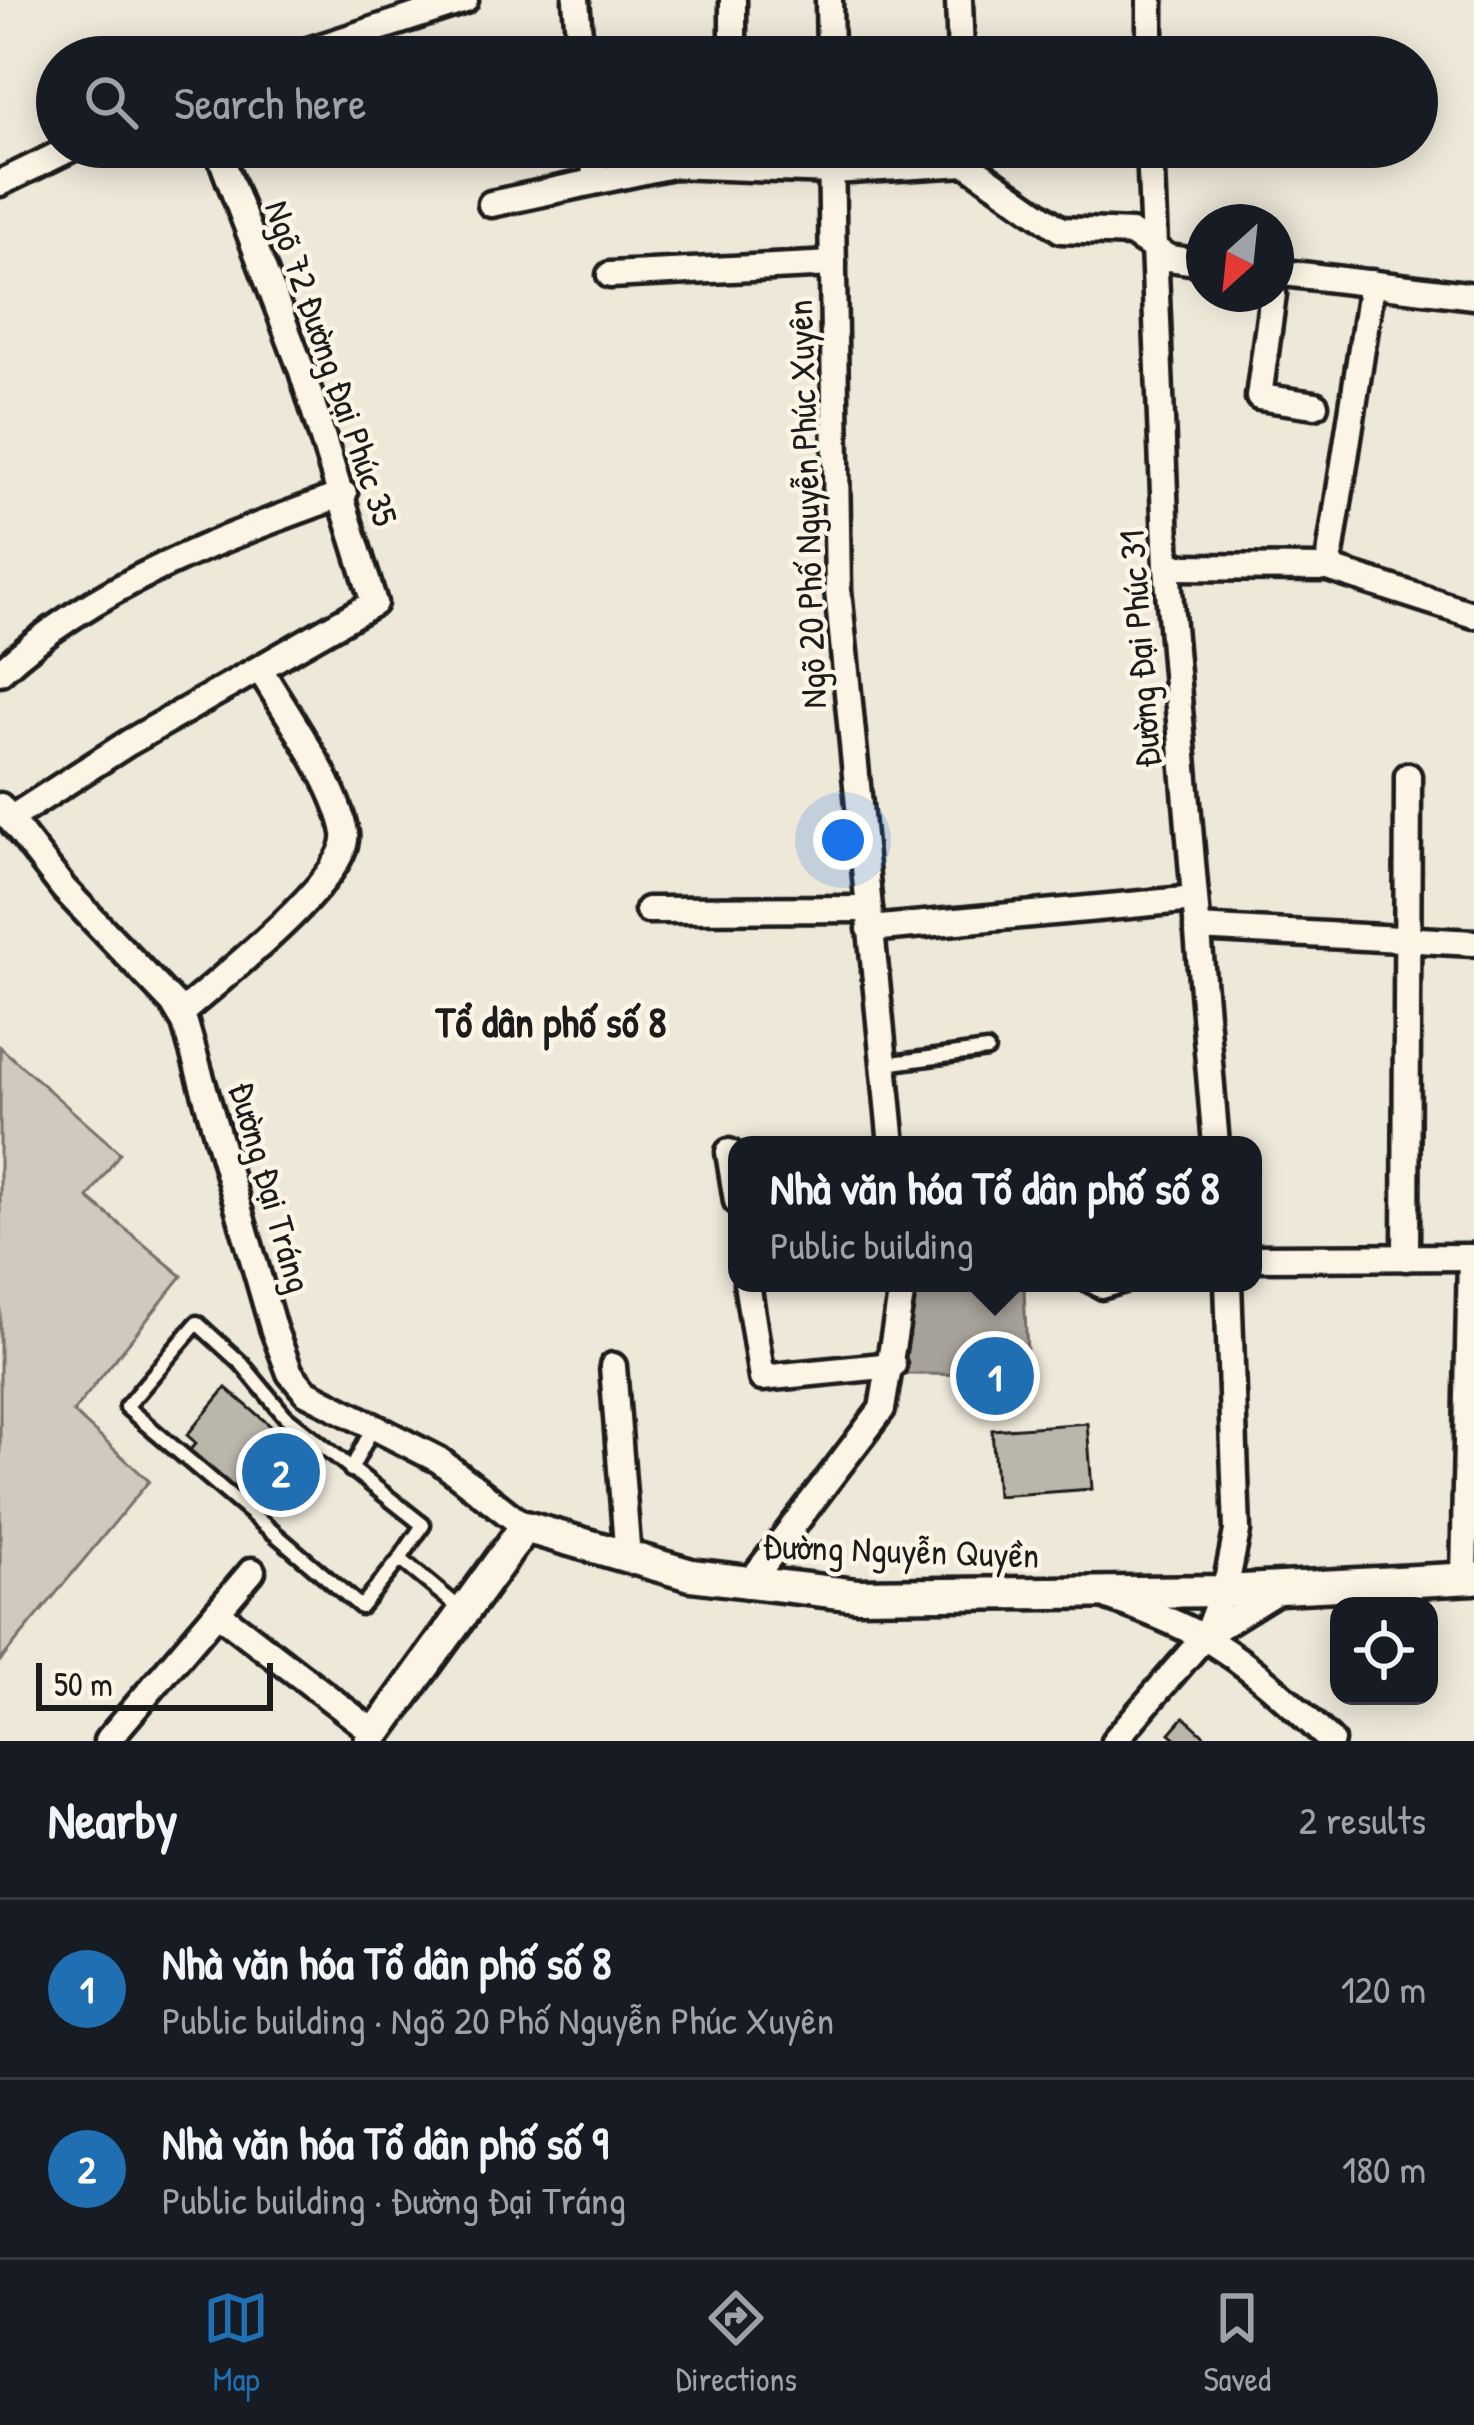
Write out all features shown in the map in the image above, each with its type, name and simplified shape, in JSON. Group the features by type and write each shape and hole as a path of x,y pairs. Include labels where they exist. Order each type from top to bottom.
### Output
{"street":[{"path":"354,36 465,0"},
{"path":"576,0 579,36"},
{"path":"733,0 733,36"},
{"path":"829,0 830,36"},
{"path":"959,0 961,36"},
{"path":"1150,0 1150,36"},
{"path":"0,183 36,165"},
{"name":"Ngõ 72 Đường Đại Phúc 35","path":"225,168 344,494 374,603 260,669"},
{"path":"594,168 596,181"},
{"path":"491,204 658,168"},
{"name":"Ngõ 20 Phố Nguyễn Phúc Xuyên","path":"831,168 838,590 891,1136"},
{"path":"981,168 1060,230 1132,233 1169,259 1186,261"},
{"name":"Đường Đại Phúc 31","path":"1150,168 1167,567 1215,1136"},
{"path":"610,274 833,264"},
{"path":"1294,275 1474,296"},
{"path":"1328,568 1372,283"},
{"path":"1271,312 1258,397 1315,404"},
{"path":"0,672 110,591 242,531 344,494"},
{"path":"1167,567 1328,568 1474,614"},
{"path":"5,812 260,669 336,805 346,838 338,861 310,896 181,1014"},
{"path":"1406,1258 1408,776"},
{"name":"Đường Đại Tráng","path":"5,812 64,889 181,1014 290,1373 306,1392 439,1460 525,1527"},
{"path":"648,910 870,919 1195,898"},
{"path":"1197,928 1474,943"},
{"path":"1262,1258 1473,1257 1469,1578"},
{"path":"749,1292 762,1378 893,1365"},
{"path":"748,1586 882,1408 902,1292"},
{"path":"1206,1635 1224,1591 1237,1531 1228,1292"},
{"path":"613,1366 628,1559"},
{"path":"217,1612 373,1737 525,1527"},
{"name":"Đường Nguyễn Quyền","path":"525,1527 628,1559 748,1586 857,1595 1224,1591 1469,1578"},
{"path":"107,1741 252,1570"},
{"path":"1114,1741 1206,1635 1289,1584"},
{"path":"1095,1592 1206,1635 1270,1681 1331,1741"}],"lane":[{"path":"884,1064 987,1050"},
{"path":"197,1323 242,1364 285,1416 423,1525 400,1558 361,1607 126,1407 197,1323"},
{"path":"351,1470 373,1427"},
{"path":"400,1558 464,1612"}],"shaded area":[{"path":"0,1047 120,1153 88,1198 182,1276 73,1412 149,1481 0,1661"},
{"path":"910,1292 1024,1292 1028,1375 905,1374"}],"building":[{"path":"226,1388 319,1467 282,1512 270,1502 260,1514 187,1453 196,1443 187,1435"},
{"path":"1087,1423 1092,1489 997,1496 992,1430"},
{"path":"1184,1717 1210,1741 1179,1741 1170,1733"}],"place":[{"name":"Nhà văn hóa Tổ dân phố số 8","path":"995,1376"},
{"name":"Nhà văn hóa Tổ dân phố số 9","path":"281,1472"}],"district":[{"name":"Tổ dân phố số 8","path":"551,1022"}]}
